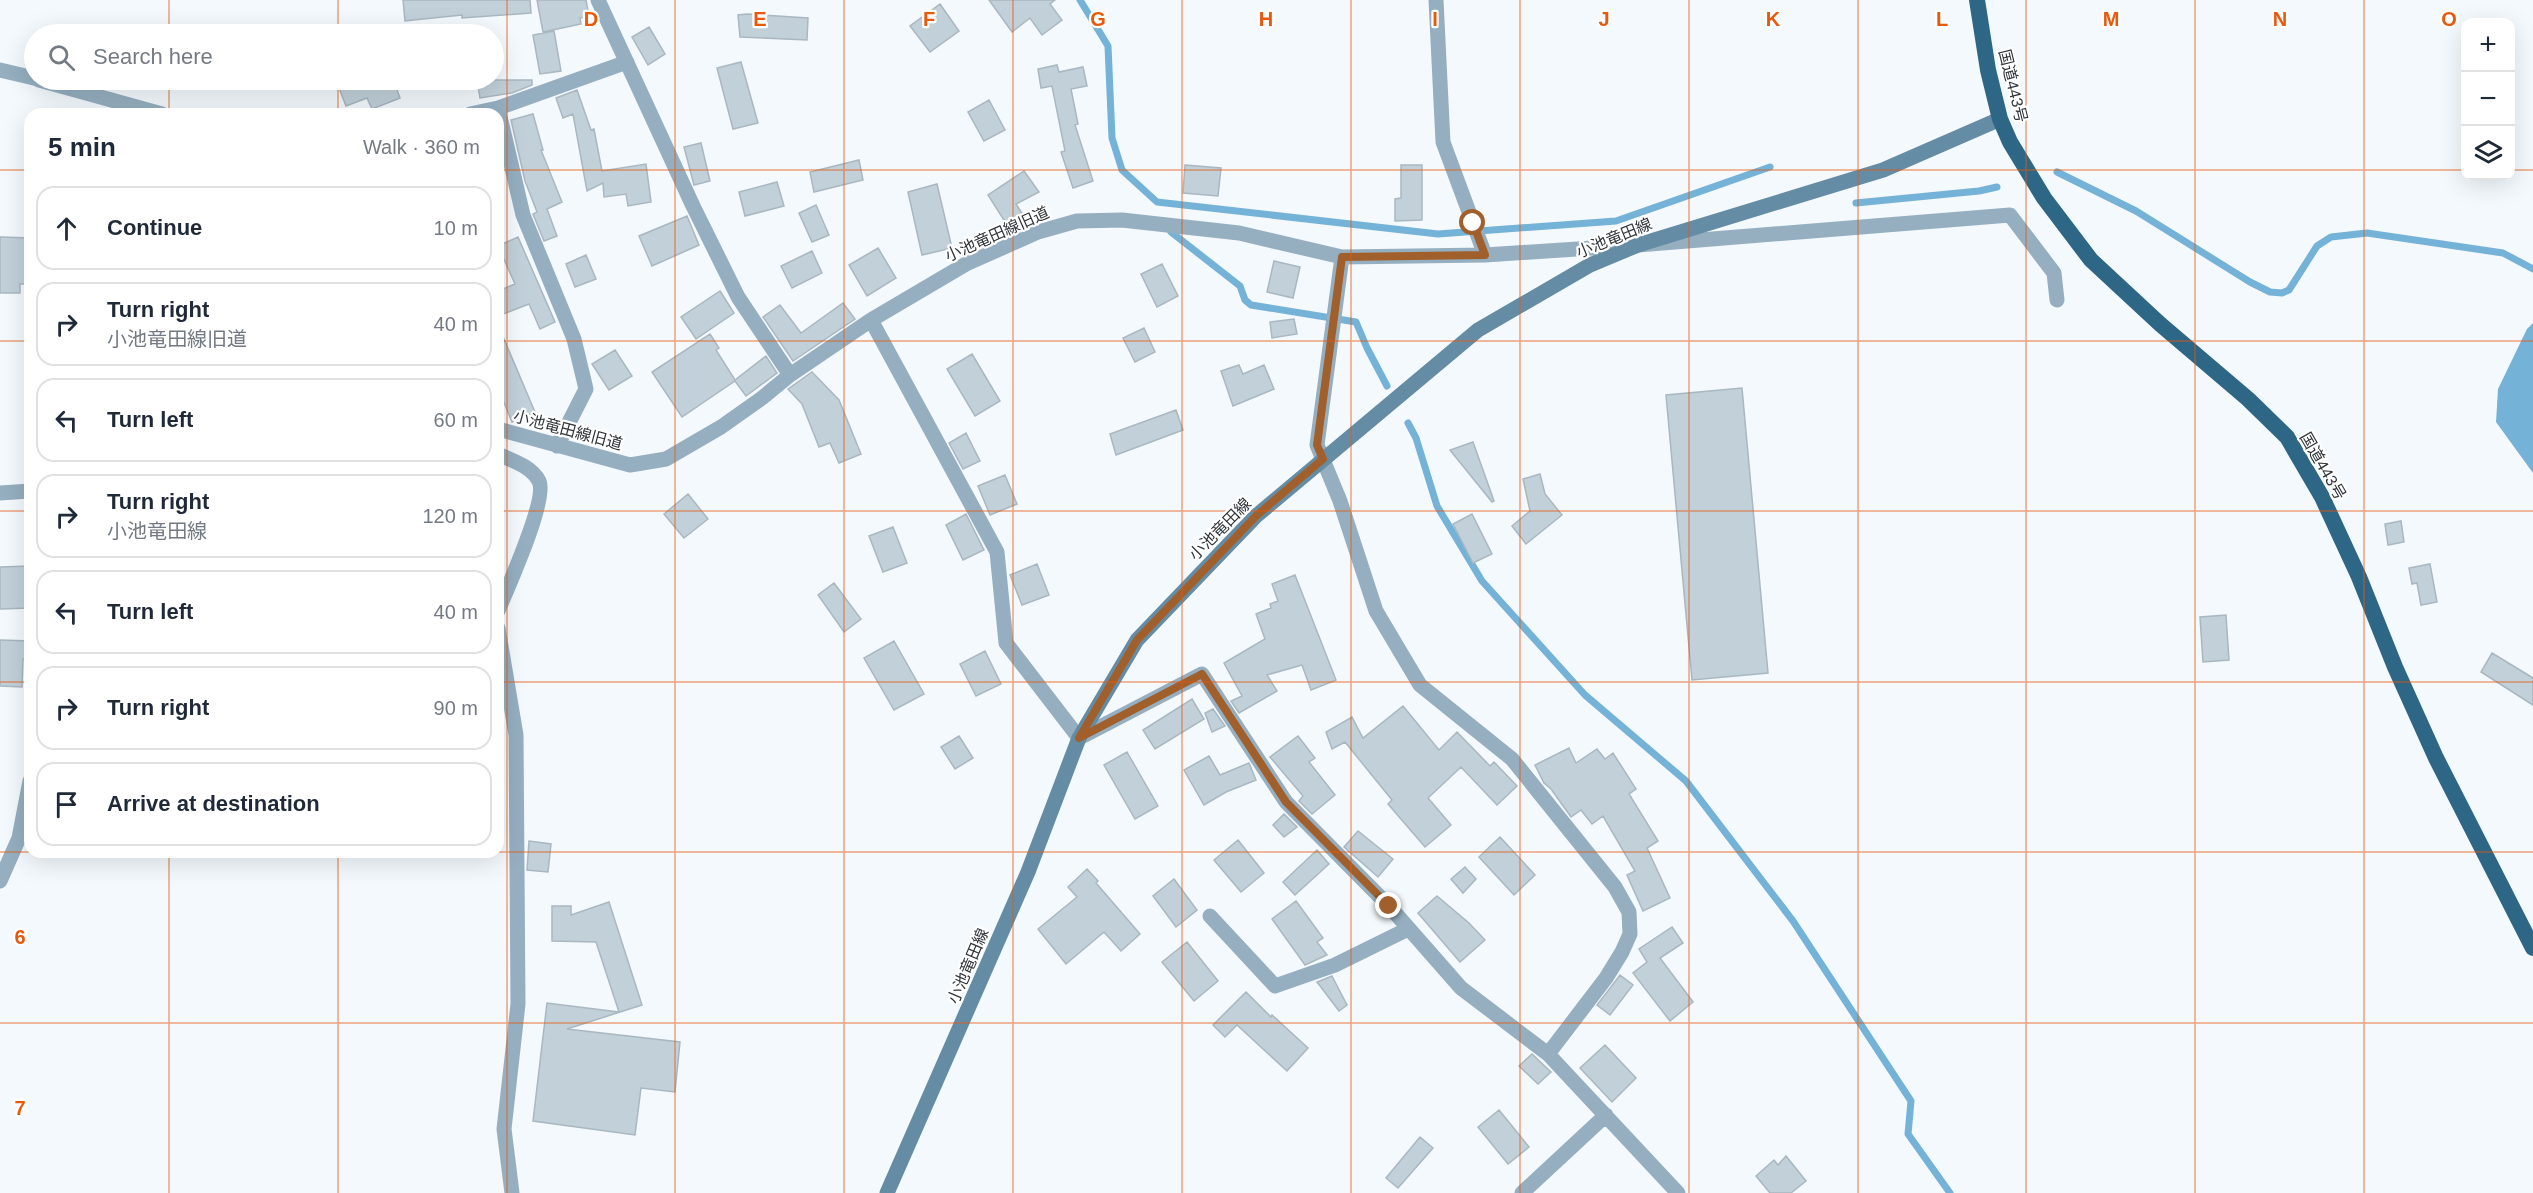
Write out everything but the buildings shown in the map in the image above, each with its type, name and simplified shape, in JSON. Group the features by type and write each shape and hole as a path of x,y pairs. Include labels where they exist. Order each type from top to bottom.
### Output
{"highway":[{"name":"国道443号","path":"1977,0 1988,70 2000,119 2010,142 2044,198 2091,260 2160,324 2248,399 2287,437 2322,497 2359,577 2395,667 2436,758 2533,948"}],"main road":[{"name":"小池竜田線","path":"887,1193 1028,872 1079,738 1137,640 1256,516 1478,330 1590,266 1638,245 1883,170 2000,119"}],"street":[{"path":"598,0 693,206 738,297 790,375"},
{"path":"1436,0 1443,142 1485,255"},
{"path":"498,108 627,62"},
{"path":"0,70 24,76"},
{"path":"76,90 141,108"},
{"path":"504,134 523,215 574,339 586,389 556,446"},
{"name":"小池竜田線旧道","path":"504,431 630,465 666,459 721,427 790,375 871,320 966,264 1038,232 1077,220 1122,220 1239,233 1342,257 1485,255 2010,215 2054,273 2057,300"},
{"path":"1342,257 1317,445 1340,501 1376,611 1420,685 1512,759 1615,887 1629,912 1630,934 1622,952 1606,978 1548,1054"},
{"path":"871,320 997,552 1006,643 1079,738 1202,674 1286,802 1408,929 1461,988 1548,1054 1678,1193"},
{"path":"504,457 531,469 540,483 539,505 504,595"},
{"path":"0,493 24,491"},
{"path":"504,664 516,735 518,1004 504,1129 512,1193"},
{"path":"0,881 19,838 24,812"},
{"path":"1210,916 1275,986 1335,965 1408,929"},
{"path":"1522,1193 1606,1115"}],"water":[{"path":"2533,323 2533,473 2496,422 2498,389 2527,329"}],"waterway":[{"path":"1080,0 1108,46 1112,138 1122,170 1157,202 1438,234 1616,221 1770,167"},
{"path":"2057,172 2136,211 2270,292 2282,293 2289,290 2317,246 2331,237 2367,233 2503,253 2533,269"},
{"path":"1856,203 1979,191 1997,187"},
{"path":"1171,232 1240,286 1245,300 1251,305 1356,322 1387,386"},
{"path":"1408,423 1416,438 1437,506 1482,581 1585,695 1686,781 1793,921 1911,1101 1908,1134 1950,1193"}],"route":[{"path":"1389,906 1286,802 1202,674 1079,738 1137,640 1256,516 1323,459 1317,445 1342,257 1485,255 1473,223"}]}
